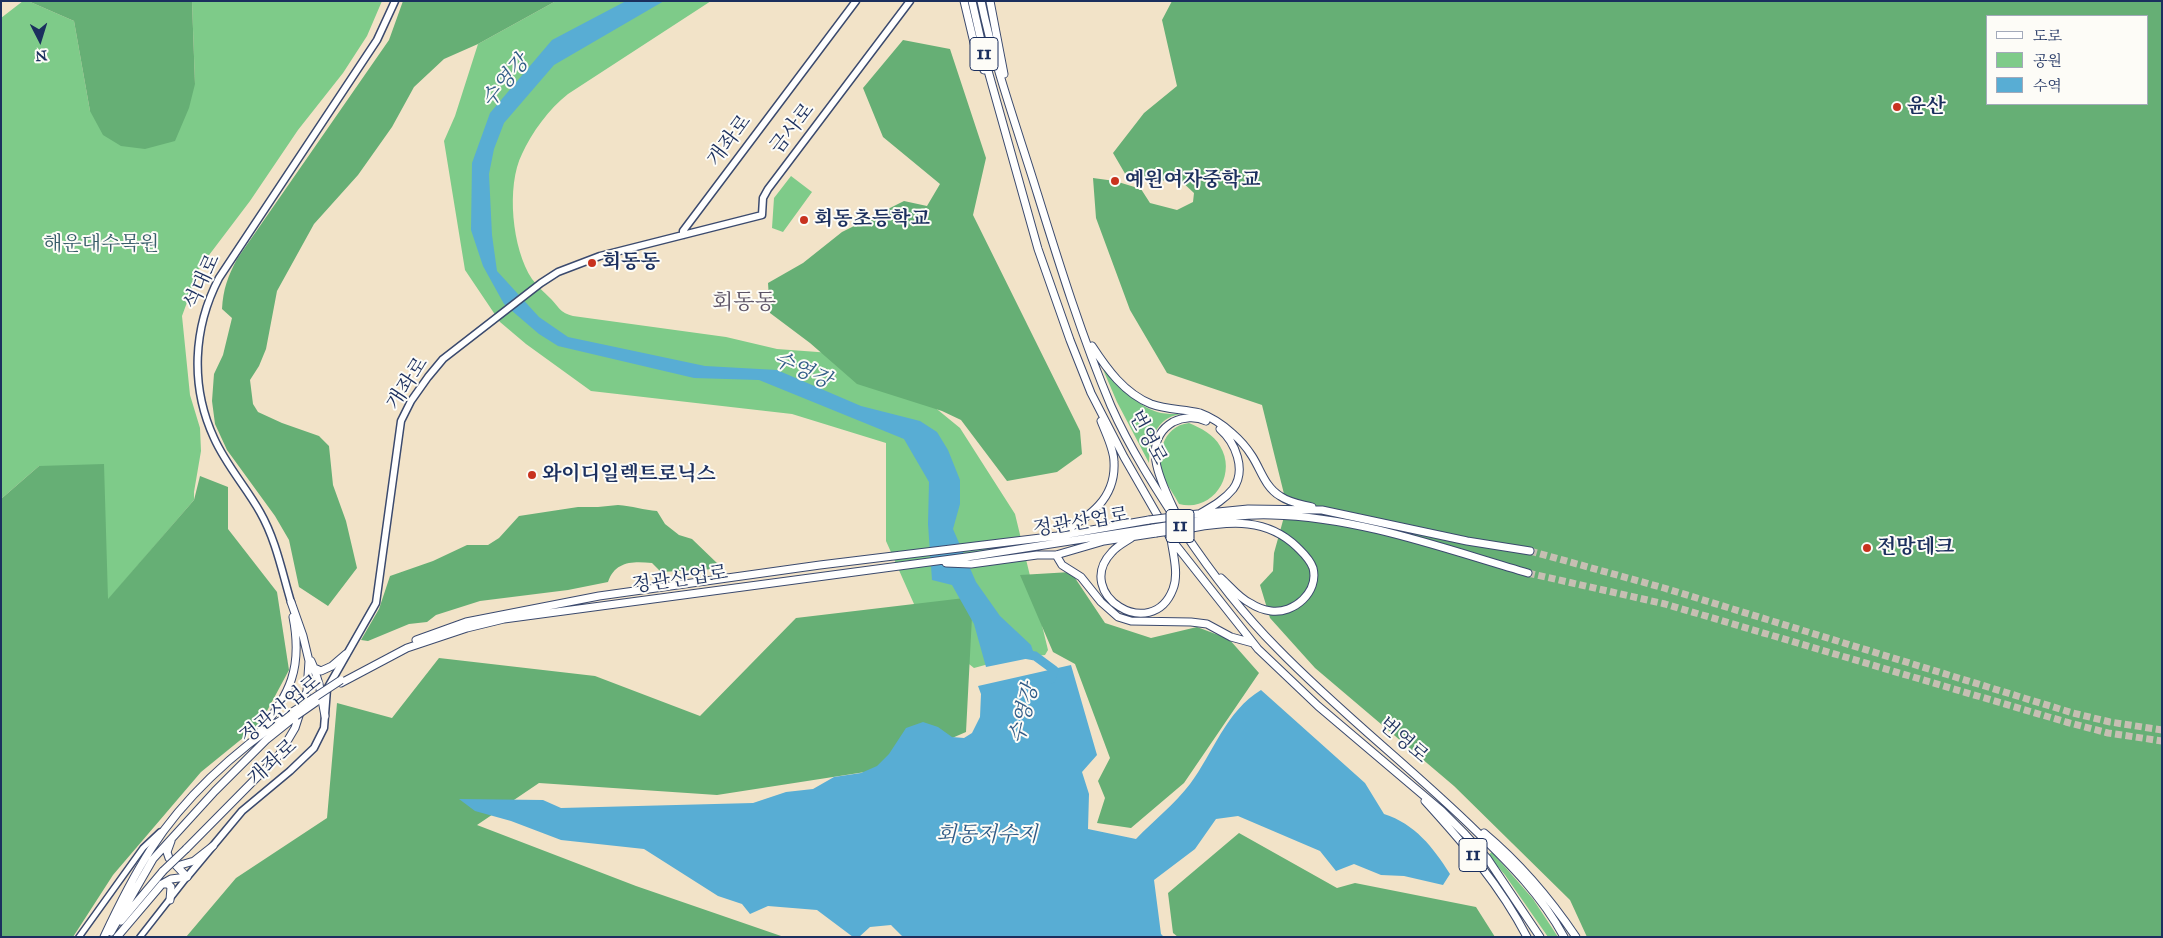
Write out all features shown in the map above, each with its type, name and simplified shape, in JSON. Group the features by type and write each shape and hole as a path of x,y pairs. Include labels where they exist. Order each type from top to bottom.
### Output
{"highway":[{"path":"964,1 975,47 998,106"},
{"name":"번영로","path":"972,1 998,106 1038,249 1091,393 1124,457 1171,539 1253,643 1318,706 1442,811 1487,858 1540,937"},
{"name":"번영로","path":"981,1 991,45 1063,276 1111,406 1127,439 1162,499 1207,566 1241,609 1308,679 1441,797 1515,859 1554,905 1576,937"},
{"path":"990,1 1009,104"},
{"path":"1085,335 1114,378 1132,393 1150,403 1175,410 1200,413 1217,422 1243,445 1252,456 1267,485 1280,496 1296,504 1467,541 1530,551"},
{"path":"1057,539 1097,509 1107,493 1113,473 1113,455 1091,393"},
{"path":"1183,530 1155,463 1156,444 1166,427 1182,418 1202,419 1214,424 1231,442 1238,455 1238,474 1234,487 1223,500 1199,514 1190,522"},
{"path":"1199,514 1248,509 1322,510"},
{"path":"921,562 971,564 1037,555 1056,555 1104,541 1132,537 1190,522 1249,515 1283,515 1302,516 1380,530 1528,573"},
{"path":"1218,524 1283,515"},
{"path":"1057,539 1149,520 1253,524 1271,528 1290,540 1307,557 1313,568 1313,581 1308,595 1298,604 1272,611 1248,603 1207,566"},
{"name":"정관산업로","path":"341,681 398,649 466,622 599,596 820,565 1155,530"},
{"path":"1132,537 1112,551 1105,561 1102,573 1103,585 1107,596 1115,605 1126,611 1138,614 1150,612 1160,606 1169,598 1174,587 1176,575 1171,539"},
{"name":"정관산업로","path":"341,681 407,648 467,628 504,619 921,562 1057,539"},
{"path":"1056,555 1062,565 1081,578 1101,602 1118,617 1131,620 1207,624 1231,637 1253,643"},
{"path":"291,602 319,684 325,716"},
{"path":"251,743 286,694 296,667 298,651 291,602"},
{"path":"111,937 125,915 163,871 279,755 289,742 307,691 308,652"},
{"path":"314,668 321,671 326,669 346,654"},
{"path":"295,714 341,681"},
{"name":"정관산업로","path":"104,937 130,883 168,825 213,775 251,743 295,714"},
{"name":"정관산업로","path":"111,937 153,859 215,791 295,714"},
{"name":"번영로","path":"1408,782 1486,871 1513,910 1527,937"},
{"name":"번영로","path":"1441,797 1516,871 1540,900 1564,937"},
{"path":"117,937 162,884 171,879 186,878 167,852 172,837"},
{"path":"178,866 194,861 212,846"},
{"path":"162,884 168,884 171,887 170,900"}],"main road":[{"name":"석대로","path":"291,602 265,522 222,453 208,424 198,374 200,328 209,299 219,278 377,40 395,1"},
{"name":"개좌로","path":"186,878 242,811 290,771 314,748 324,728 327,689 376,603 397,440 402,421 411,400 428,376 443,359 539,284 558,272 584,261 683,235 683,231 856,1"},
{"name":"금사로","path":"683,235 762,215 763,198 768,189 910,1"}],"street":[{"path":"79,937 143,848 168,825"},
{"name":"개좌로","path":"140,937 186,878"}],"green space":[{"name":"해운대수목원","path":"23,1 28,1 74,21 90,111 195,84 192,1 382,1 367,36 343,73 298,130 250,201 200,267 182,316 190,395 200,428 201,451 194,500 108,600 39,466 1,499 1,18"},
{"path":"28,1 192,1 195,84 189,108 175,141 145,149 121,146 103,135 90,111 74,21"},
{"path":"403,1 556,1 478,44 444,59 414,87 392,127 358,175 314,224 277,291 266,349 259,366 250,380 253,404 258,412 319,436 329,446 333,485 346,521 357,568 328,606 299,587 289,540 275,516 227,450 215,424 212,401 214,374 223,355 232,318 222,309 226,283 237,259 389,40"},
{"path":"556,1 711,1 568,94 554,107 536,129 517,167 513,200 516,235 525,266 532,279 560,309 573,316 726,337 777,349 872,356 960,428 1015,514 1048,650 1045,655 1007,659 974,668 935,637 914,604 886,541 886,443 792,414 591,391 526,344 500,322 465,270 444,141 455,116 478,44"},
{"path":"1172,1 2162,1 2162,937 1587,937 1570,900 1454,786 1315,668 1270,618 1260,585 1273,571 1274,553 1287,506 1262,405 1167,373 1130,310 1096,218 1093,178 1115,181 1141,189 1150,203 1177,210 1193,202 1194,193 1180,180 1142,181 1127,177 1113,153 1144,113 1177,86 1162,20"},
{"path":"903,40 950,49 986,158 973,215 1080,431 1082,454 1057,472 1007,481 961,420 942,411 857,384 810,343 770,313 768,283 803,263 842,232 904,201 927,206 940,184 883,137 863,88"},
{"path":"791,176 812,192 783,232 772,228 774,198"},
{"path":"1102,367 1121,388 1153,411 1181,414 1165,420 1156,431 1151,446 1149,463 1117,402"},
{"path":"1189,423 1207,432 1214,438 1225,457 1226,469 1219,489 1202,503 1191,505 1179,504 1165,480 1161,462 1163,444 1167,436 1180,425"},
{"path":"104,464 108,599 194,500 200,476 228,487 228,529 277,592 289,670 260,724 201,772 113,875 73,937 1,937 1,499 39,466"},
{"path":"618,505 657,511 665,524 679,535 692,539 718,564 715,569 661,572 652,563 638,562 626,564 615,570 608,582 568,590 480,601 436,615 427,622 409,624 368,641 361,640 379,609 390,576 433,561 467,545 488,545 499,538 519,516 578,507"},
{"path":"1071,572 1105,623 1151,638 1197,627 1229,639 1259,673 1184,783 1131,828 1097,823 1105,798 1098,781 1110,758 1075,664 1053,652 1020,575"},
{"path":"973,597 966,732 878,770 717,795 539,783 477,825 636,886 784,937 186,937 236,878 327,818 337,703 392,718 439,658 595,676 700,716 796,618"},
{"path":"1239,833 1337,888 1355,883 1476,907 1495,937 1178,937 1173,933 1168,893"},
{"path":"1492,852 1533,899 1558,937 1548,937 1505,875 1488,855"}],"water":[{"name":"수영강","path":"626,1 664,1 554,65 504,123 494,149 489,174 492,235 497,271 539,317 568,337 705,366 777,370 861,406 920,421 937,432 948,450 960,480 960,504 953,529 976,582 1000,616 1031,645 1035,657 986,667 974,624 952,585 932,580 928,524 929,482 904,439 759,380 694,378 558,346 539,334 504,304 483,266 471,230 472,163 490,113 552,40"},
{"name":"회동저수지","path":"1071,665 1097,755 1082,772 1089,794 1088,829 1136,839 1190,784 1238,709 1261,690 1365,783 1384,814 1395,818 1414,830 1430,846 1450,874 1443,885 1404,876 1381,875 1354,864 1336,871 1320,851 1238,816 1216,819 1195,849 1154,880 1161,934 1164,937 903,937 891,925 870,927 859,937 853,937 817,910 768,906 750,914 742,904 718,896 644,849 561,840 511,821 475,811 459,799 543,800 561,808 753,803 786,792 813,789 834,777 861,773 877,766 889,754 906,728 923,722 938,727 952,737 964,738 972,733 980,717 981,694 978,686"}],"waterway":[{"name":"수영강","path":"1024,654 1035,656 1054,670 1051,679"}],"tunnel":[{"path":"1530,551 1664,588 2073,713 2110,722 2162,730"},
{"path":"1528,573 1665,604 2066,722 2108,733 2162,741"}],"place":[{"name":"윤산","path":"1897,107"},
{"name":"예원여자중학교","path":"1115,181"},
{"name":"회동초등학교","path":"804,220"},
{"name":"회동동","path":"592,263"},
{"name":"와이디일렉트로닉스","path":"532,475"},
{"name":"전망데크","path":"1867,548"}],"district":[{"name":"회동동","path":"744,304"}]}
